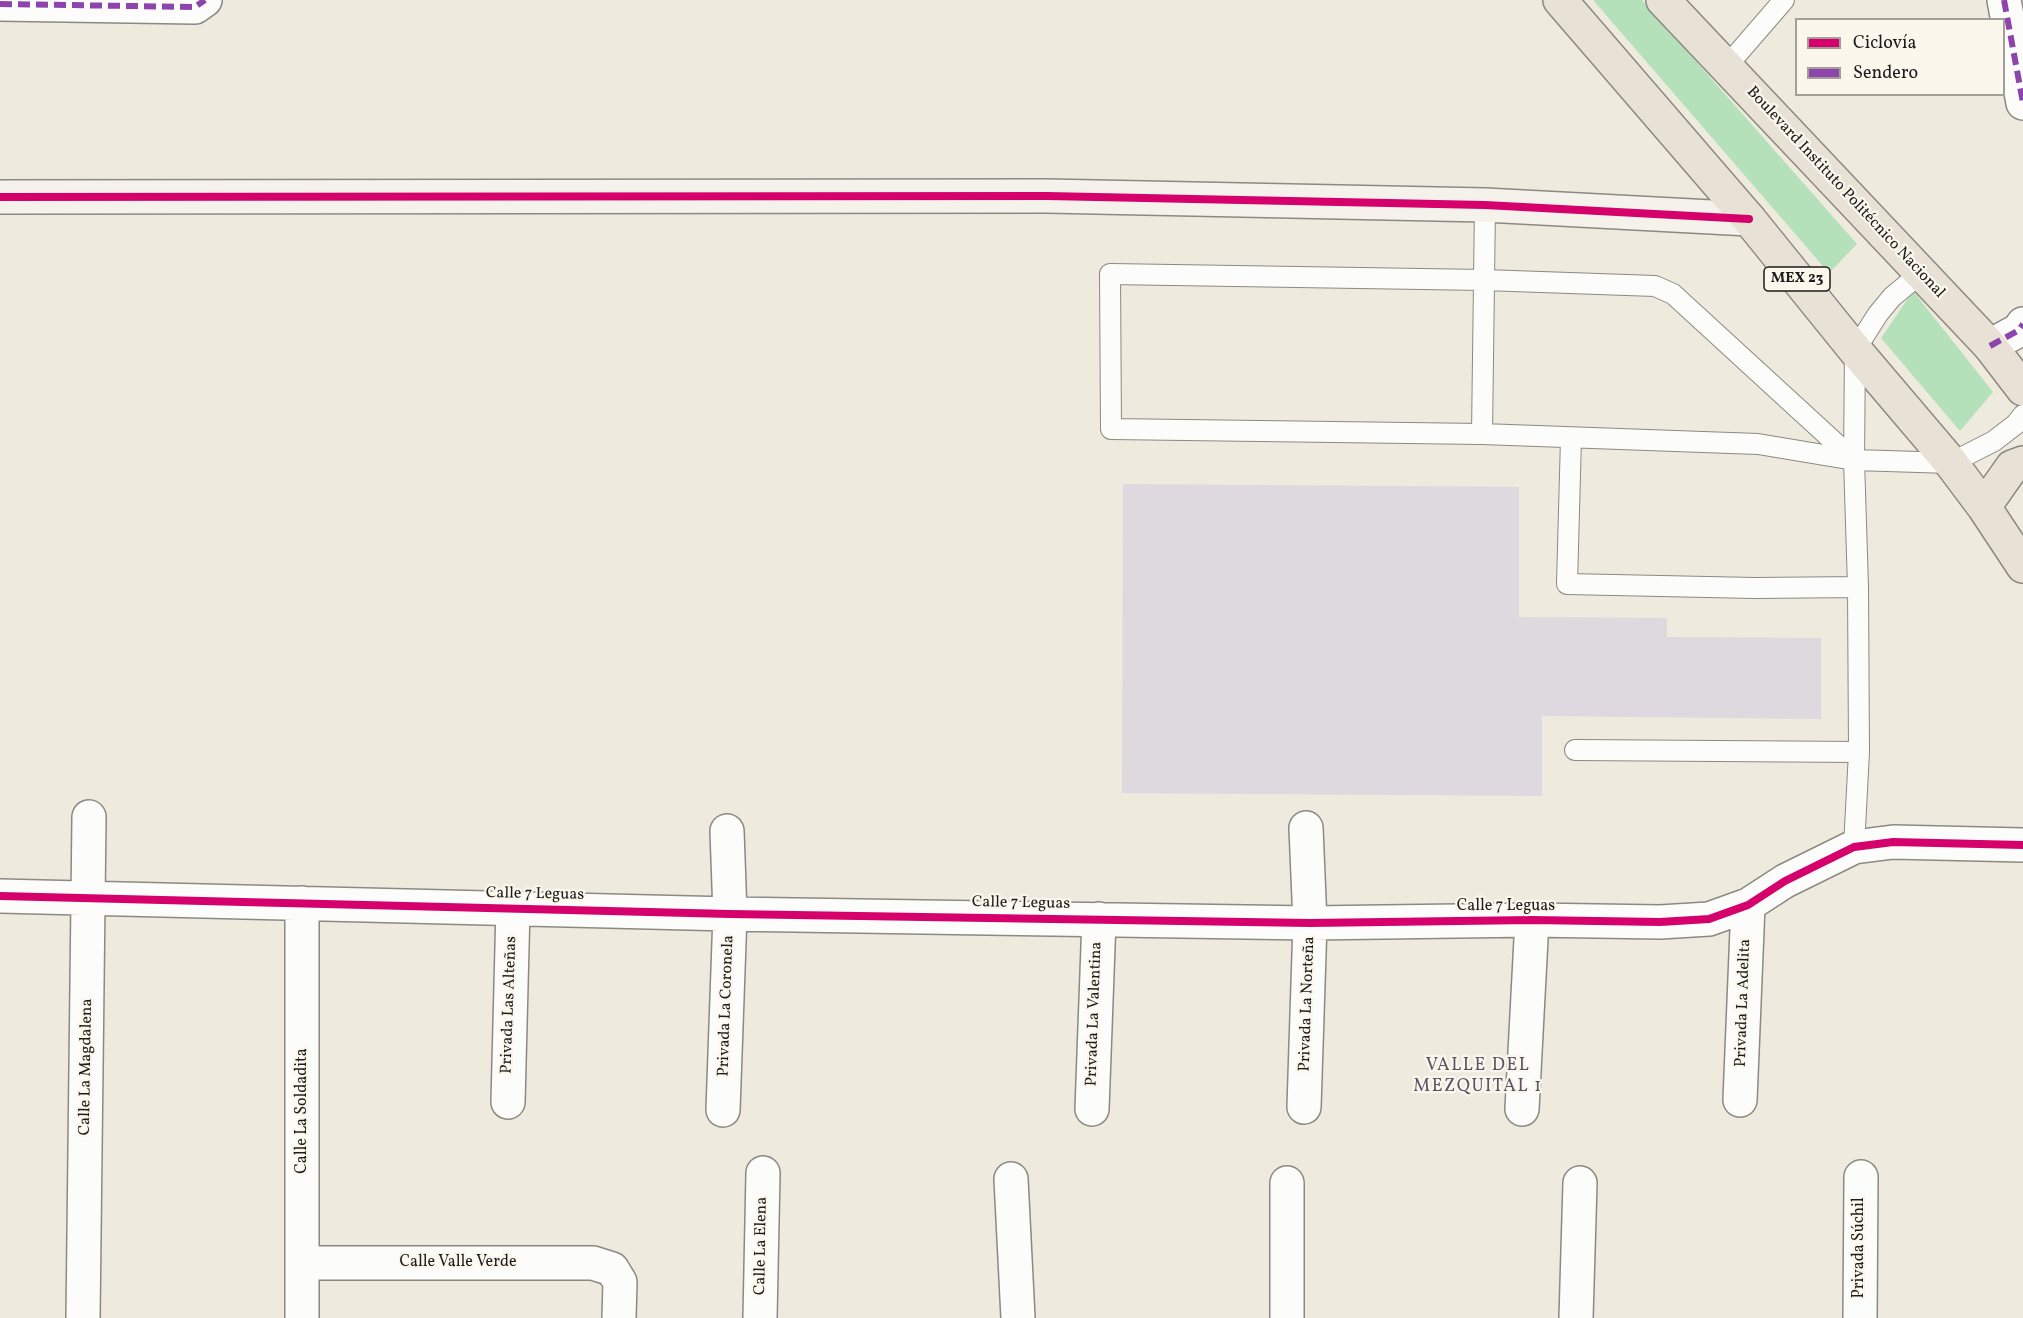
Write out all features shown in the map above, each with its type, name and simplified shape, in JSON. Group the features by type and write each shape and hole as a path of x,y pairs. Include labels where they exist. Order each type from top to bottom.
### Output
{"main road":[{"name":"MEX 23","path":"1560,0 1749,219 1855,350 1951,463 1984,507 2023,566"},
{"name":"Boulevard Instituto Politécnico Nacional","path":"1663,0 1990,346 2023,389"},
{"path":"1984,507 2012,467 2023,463"}],"street":[{"path":"9,3 195,7 205,0"},
{"path":"2004,0 2023,103"},
{"path":"0,197 1047,196 1485,205 1749,219"},
{"path":"1990,346 2019,330 2023,324"},
{"name":"Calle La Magdalena","path":"83,1318 89,817"},
{"name":"Privada La Norteña","path":"1304,1107 1310,923 1306,828"},
{"name":"Privada La Coronela","path":"723,1110 730,914 728,831"},
{"name":"Calle 7 Leguas","path":"0,896 730,914 1310,923 1532,920 1660,922 1709,920 1748,905 1785,881 1854,847 1893,842 2023,845"},
{"name":"Calle La Soldadita","path":"302,903 302,1318"},
{"name":"Privada La Adelita","path":"1740,1100 1748,905"},
{"name":"Privada Las Alteñas","path":"508,1102 513,908"},
{"name":"Privada La Valentina","path":"1092,1109 1099,919"},
{"path":"1522,1109 1532,920"},
{"name":"Calle La Elena","path":"760,1318 764,1173"},
{"name":"Privada Súchil","path":"1860,1318 1861,1177"},
{"path":"1011,1179 1018,1318"},
{"path":"1287,1183 1287,1318"},
{"path":"1576,1318 1580,1183"},
{"name":"Calle Valle Verde","path":"303,1263 592,1263 612,1269 620,1282 620,1318"}],"lane":[{"path":"1726,67 1784,0"},
{"path":"1482,434 1485,205"},
{"path":"1854,847 1859,752 1858,587 1854,459 1855,350 1892,297 1921,273"},
{"path":"1854,459 1672,294 1655,285 1484,279 1110,274 1111,429 1482,434 1758,444 1854,459 1951,463 1994,441 2016,424 2023,415"},
{"path":"1571,438 1567,584 1754,588 1858,587"},
{"path":"1575,750 1859,752"}],"green space":[{"path":"1593,0 1642,0 1857,244 1829,273"},
{"path":"1913,291 1993,392 1960,431 1881,338"}],"building":[{"path":"1123,484 1519,487 1519,617 1667,618 1667,637 1821,638 1821,719 1542,716 1542,796 1122,793"}],"marked path":[{"path":"0,4 195,7 205,0"},
{"path":"2004,0 2023,103"},
{"path":"1990,346 2019,330 2023,324"}],"cycle path":[{"path":"0,197 1047,196 1485,205 1749,219"},
{"path":"0,896 730,914 1310,923 1532,920 1660,922 1709,919 1748,905 1785,881 1854,847 1893,842 2023,845"}],"district":[{"name":"VALLE DEL MEZQUITAL 1","path":"1478,1077"}]}
